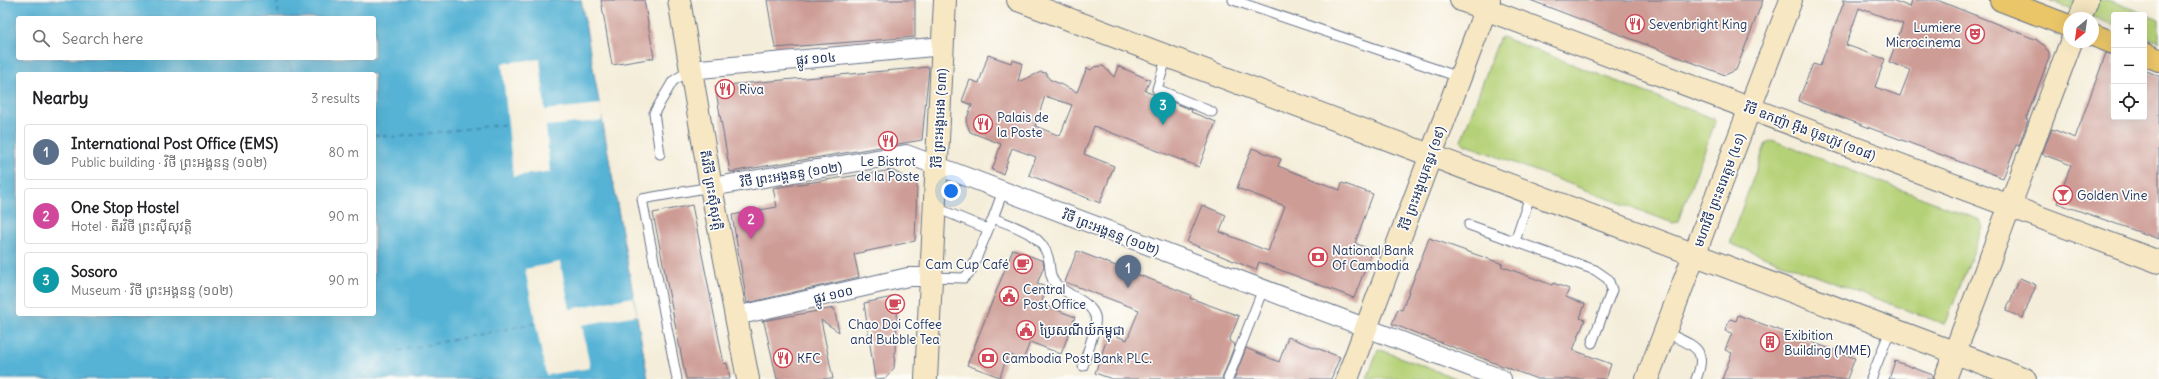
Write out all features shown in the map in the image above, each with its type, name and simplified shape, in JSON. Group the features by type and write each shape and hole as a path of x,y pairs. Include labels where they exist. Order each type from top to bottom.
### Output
{"main road":[{"path":"2001,0 2063,24"},
{"path":"2099,37 2111,42"},
{"path":"2147,55 2159,60"}],"street":[{"name":"តីរវិថី ព្រះស៊ីសុវត្តិ","path":"679,0 711,187 748,379"},
{"name":"វិថី ព្រះអង្គអេង (១៣)","path":"926,379 945,0"},
{"path":"1018,0 1955,352 2013,377"},
{"name":"វិថី ឧកញ៉ា អ៊ីង ប៊ុនហ៊ូវ (១០៨)","path":"1461,0 1487,5 1750,108 2159,262"},
{"name":"មហាវិថី ព្រះនរោត្តម (៤១)","path":"1646,379 1791,0"},
{"path":"2082,12 2087,0"},
{"name":"វិថី ព្រះអង្គយុគន្ធរ (១៩)","path":"1347,379 1487,5"},
{"name":"ផ្លូវ ១០៤","path":"690,70 943,46"},
{"path":"1945,379 2069,48"},
{"name":"វិថី ព្រះអង្គនន្ទ (១០២)","path":"711,187 906,154 1502,379"},
{"name":"ផ្លូវ ១០០","path":"736,316 908,277 931,277"}],"lane":[{"path":"1233,0 1459,77"},
{"path":"1167,56 1157,89 1212,112"},
{"path":"660,154 654,113 673,81 690,70"},
{"path":"677,379 642,199 711,187"},
{"path":"931,277 964,278 972,271 1003,191"},
{"path":"1515,241 1531,192"},
{"path":"934,207 988,229"},
{"path":"993,218 1029,233 1048,255 1050,271 1056,284 1090,308 1094,314 1095,325 1083,366"},
{"path":"1469,225 1596,270 1608,279 1612,290 1592,343"},
{"path":"1228,379 1263,289"},
{"path":"1871,379 1891,328"},
{"path":"1665,332 1698,349 1702,357 1701,366 1696,379"}],"green space":[{"path":"2047,0 2109,0 2141,12 2111,12 2111,24 2099,19 2099,12 2079,12"},
{"path":"2147,14 2159,19 2159,42 2147,38"},
{"path":"1502,37 1714,119 1715,123 1678,221 1673,223 1464,144 1461,141 1499,39"},
{"path":"1772,140 1980,220 1983,227 1946,323 1944,324 1731,244 1730,241 1766,143"},
{"path":"1378,349 1458,379 1367,379"}],"water":[{"path":"0,0 581,0 648,379 0,379"}],"pier":[{"path":"540,59 545,110 601,104 602,121 546,126 550,172 513,176 502,63"},
{"path":"560,262 570,309 633,297 637,315 582,325 590,368 546,375 525,269"}],"building":[{"path":"601,0 644,0 654,58 612,65"},
{"path":"767,0 915,0 915,37 775,48"},
{"path":"1530,0 1763,0 1736,70 1725,75"},
{"path":"1842,0 1892,0 1910,7 1912,0 1937,0 2037,40 2044,46 2049,52 2049,58 2026,119 2028,120 2019,146 2016,145 2003,178 1798,101 1813,64 1820,66 1844,2","holes":["1859,8 1903,24 1889,62 1910,70 1900,96 1875,87 1885,59 1846,45"]},
{"path":"2106,53 2111,54 2111,120 2147,120 2147,71 2159,76 2159,239 2057,203 2071,165 2042,154 2052,129 2075,138"},
{"path":"988,55 1011,63 1012,60 1022,63 1018,82 1041,72 1046,73 1049,79 1077,92 1087,68 1091,70 1094,67 1103,66 1114,77 1118,66 1150,80 1145,91 1192,110 1191,112 1216,122 1199,167 1094,126 1084,154 1114,166 1100,203 1029,175 1036,157 1012,148 1003,174 992,170 1001,144 970,132 966,121 972,105 962,101 970,80 979,83","holes":["1045,96 1072,105 1060,136 1035,126"]},
{"path":"929,67 922,140 730,172 715,86"},
{"path":"1252,148 1281,159 1278,166 1340,190 1342,183 1373,194 1355,243 1372,250 1354,298 1259,262 1256,270 1187,242 1202,205 1226,215 1220,232 1268,251 1285,206 1237,188"},
{"path":"892,170 917,184 915,241 854,254 859,277 747,303 732,215 777,207 773,188"},
{"path":"692,205 724,364 727,363 730,379 686,379 653,213"},
{"path":"1429,238 1503,264 1501,266 1552,285 1553,283 1569,289 1566,297 1585,304 1580,318 1585,320 1573,350 1611,364 1606,379 1537,379 1392,324 1398,309 1402,310"},
{"name":"ប្រៃសណីយ៍កម្ពុជា","path":"1013,249 1043,261 1044,266 1037,284 1047,287 1041,304 1075,317 1061,354 1030,342 1023,360 1008,354 1000,377 967,365"},
{"path":"1077,251 1191,295 1190,298 1239,316 1229,341 1235,344 1222,379 1112,379 1095,373 1109,333 1127,340 1139,310 1065,282"},
{"path":"2020,278 2036,285 2023,318 2006,311"},
{"path":"893,297 898,302 894,368 886,378 875,379 864,303"},
{"path":"834,308 839,332 821,320 833,379 777,379 764,322 762,321"},
{"name":"Exibition Building (MME)","path":"1738,315 1855,358 1847,379 1722,379 1732,353 1725,350 1732,333 1725,331 1730,319 1736,321"},
{"path":"1288,337 1340,357 1331,379 1234,379 1246,348 1279,362"},
{"path":"1895,361 1933,375 1933,379 1889,379"}],"ferry route":[{"path":"277,0 279,16"},
{"path":"287,60 292,72"},
{"path":"376,135 397,137 508,124"},
{"path":"363,379 397,351 536,323"}],"place":[{"name":"Sevenbright King","path":"1635,24"},
{"name":"Lumiere Microcinema","path":"1975,34"},
{"name":"Riva","path":"725,89"},
{"name":"Palais de la Poste","path":"983,124"},
{"name":"Sosoro","path":"1163,125"},
{"name":"Le Bistrot de la Poste","path":"888,141"},
{"name":"Golden Vine","path":"2063,195"},
{"name":"One Stop Hostel","path":"751,239"},
{"name":"National Bank Of Cambodia","path":"1318,257"},
{"name":"Cam Cup Café","path":"1023,264"},
{"name":"International Post Office (EMS)","path":"1128,288"},
{"name":"Central Post Office","path":"1009,296"},
{"name":"Chao Doi Coffee and Bubble Tea","path":"895,304"},
{"name":"ប្រៃសណីយ៍កម្ពុជា","path":"1026,330"},
{"name":"Exibition Building (MME)","path":"1770,342"},
{"name":"KFC","path":"783,358"},
{"name":"Cambodia Post Bank PLC.","path":"988,358"}]}
